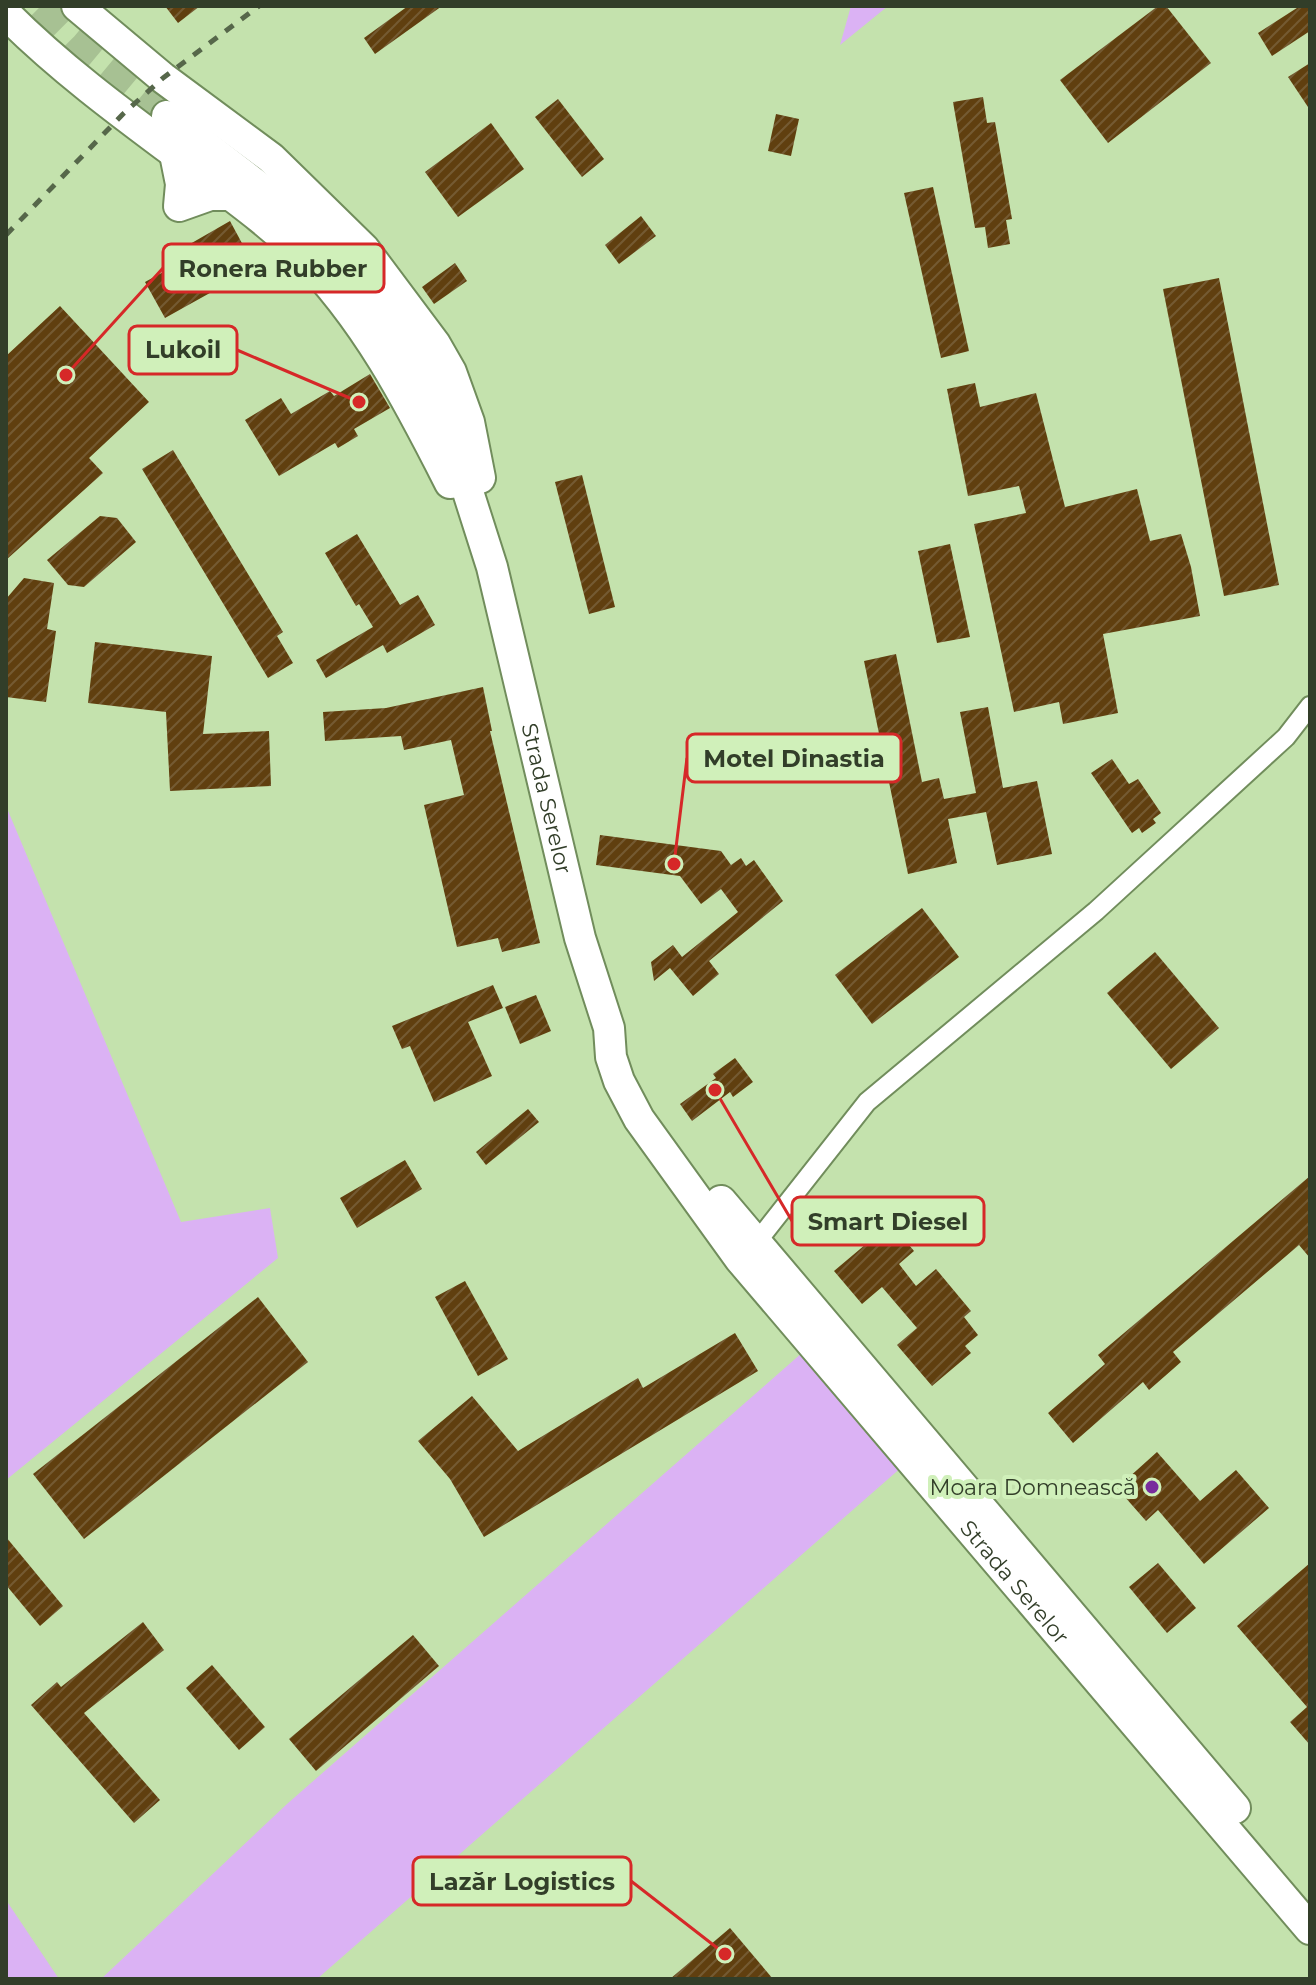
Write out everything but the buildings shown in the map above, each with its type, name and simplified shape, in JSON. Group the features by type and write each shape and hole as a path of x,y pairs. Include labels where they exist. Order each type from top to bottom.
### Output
{"highway":[{"path":"77,6 163,78 271,158 364,249 407,304 435,344 461,395 476,452 492,567"},
{"path":"6,14 66,70 231,195 297,251 360,324 394,376 492,567"},
{"path":"167,116 299,218 331,249 386,314 428,386 448,429 492,567"},
{"name":"Strada Serelor","path":"492,567 588,970 609,1028 611,1057 619,1081 639,1119 740,1259 1310,1929"},
{"name":"Strada Serelor","path":"609,1028 627,1049 646,1090 686,1152 756,1243 924,1437 1310,1898"}],"street":[{"path":"756,1243 867,1102 1096,911 1286,737 1310,706"}],"shaded area":[{"path":"851,6 888,6 840,45"},
{"path":"6,806 181,1222 270,1208 278,1258 6,1480"},
{"path":"803,1352 903,1466 317,1979 101,1979 287,1804"},
{"path":"6,1900 59,1979 6,1979"}],"tunnel":[{"path":"41,6 73,38 167,116"}],"railway":[{"path":"6,235 123,114 163,78 259,6"}],"place":[{"name":"Ronera Rubber","path":"66,375"},
{"name":"Lukoil","path":"359,402"},
{"name":"Motel Dinastia","path":"674,864"},
{"name":"Smart Diesel","path":"715,1090"},
{"name":"Moara Domnească","path":"1152,1487"},
{"name":"Lazăr Logistics","path":"725,1954"}]}
